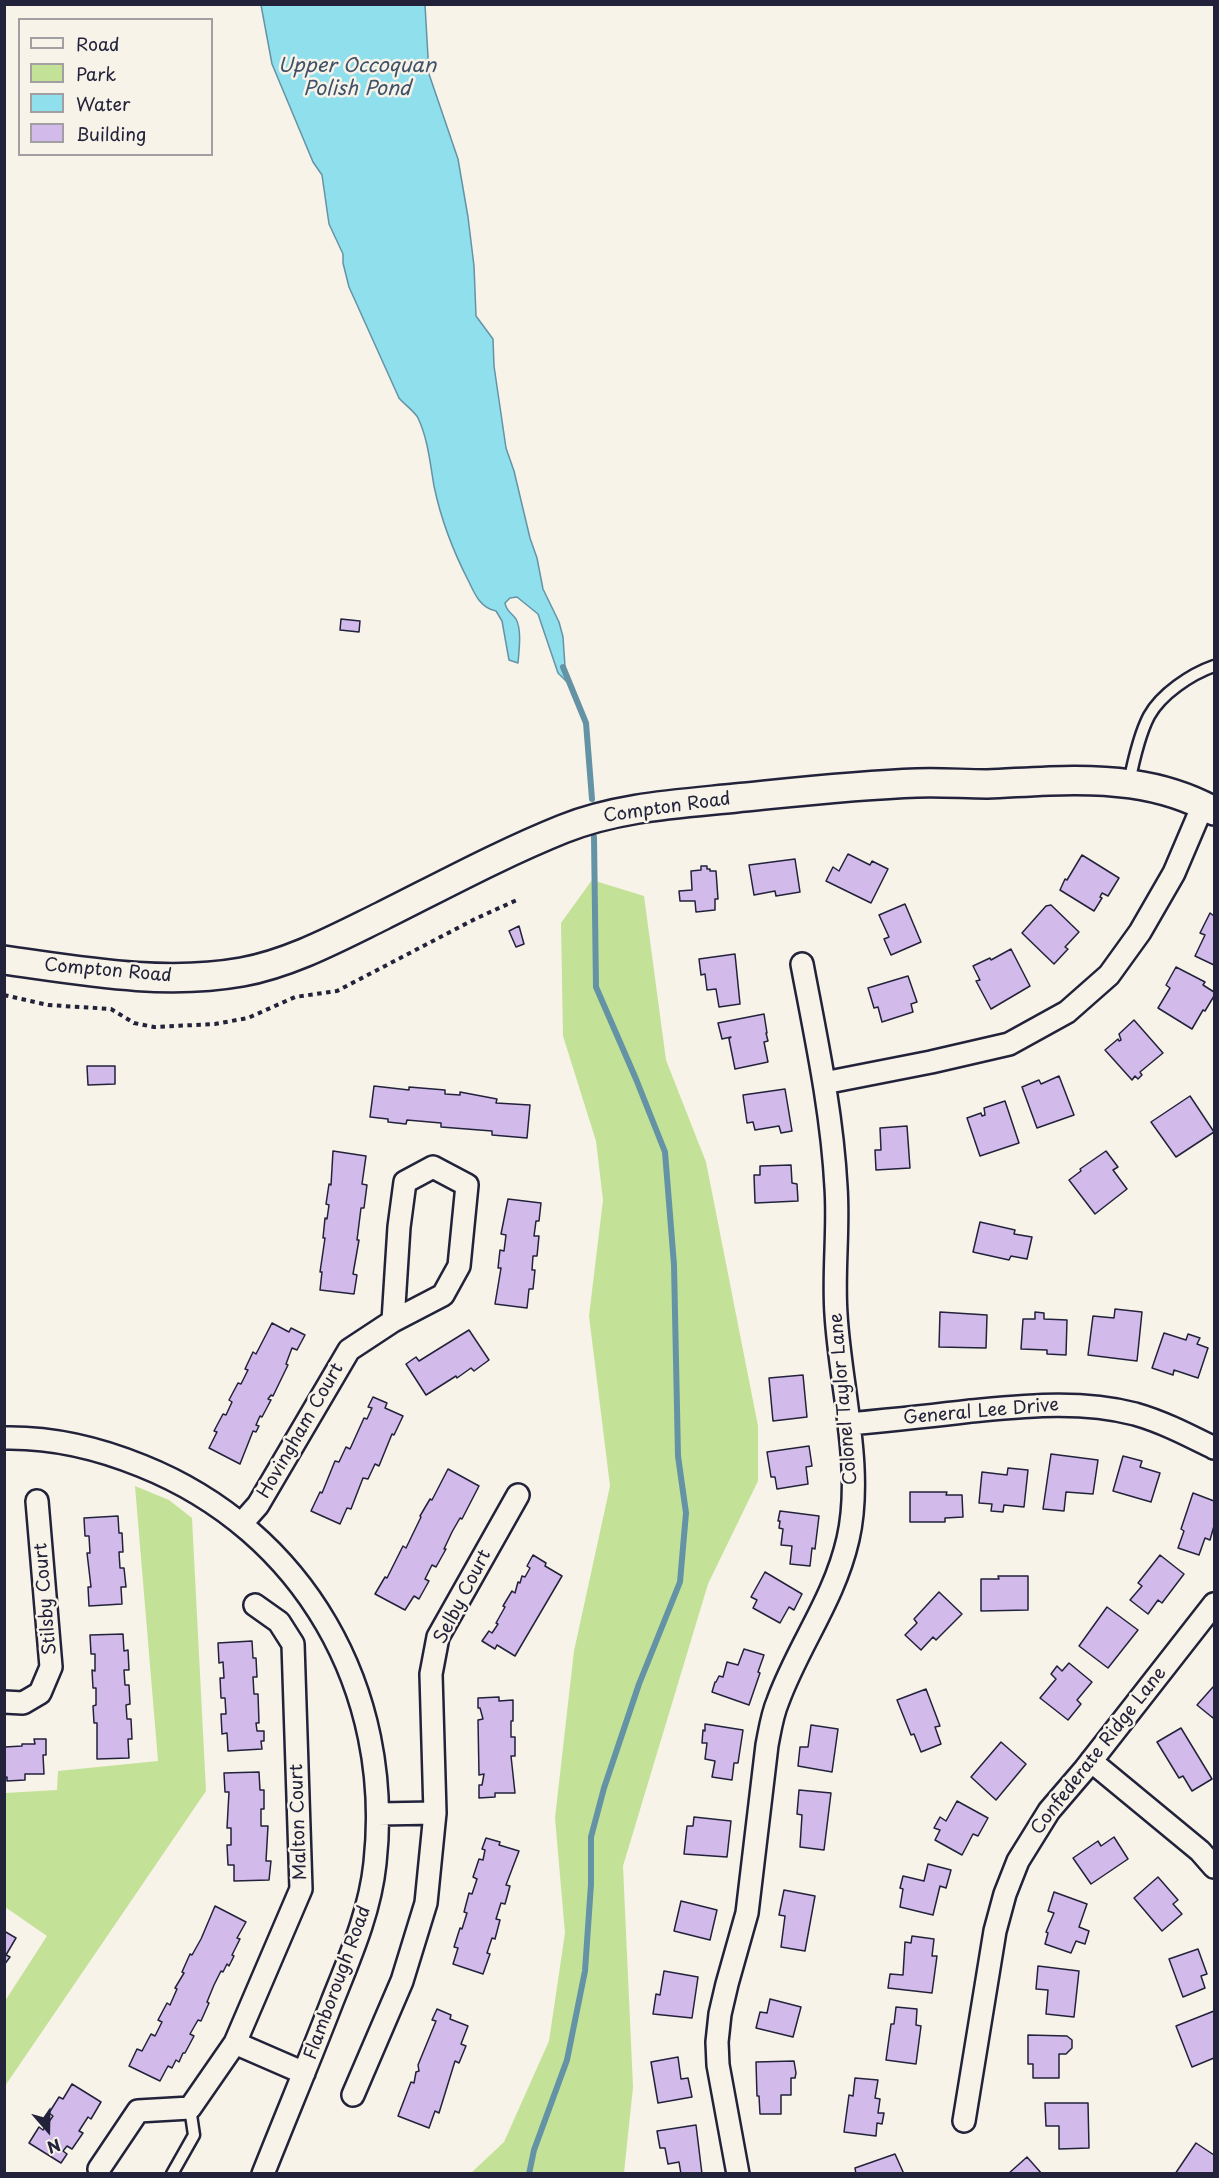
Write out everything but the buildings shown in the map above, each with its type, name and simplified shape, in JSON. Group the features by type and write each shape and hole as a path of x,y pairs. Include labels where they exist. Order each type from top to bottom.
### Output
{"street":[{"name":"Compton Road","path":"4,960 116,976 150,978 218,975 252,970 299,955 357,929 498,858 563,829 613,813 648,807 854,787 918,783 987,784 1046,780 1129,783 1160,789 1211,804"},
{"path":"824,1083 1009,1044 1067,1012 1109,975 1140,932 1211,804"},
{"name":"Colonel Taylor Lane","path":"738,2174 718,2065 720,2014 747,1913 771,1722 785,1684 839,1575 849,1537 852,1506 849,1424 842,1382 834,1274 837,1190 824,1083 802,964"},
{"name":"Hovingham Court","path":"242,1523 258,1505 350,1350 393,1321 442,1295 459,1266 467,1185 433,1167 405,1182 399,1227 393,1321"},
{"name":"General Lee Drive","path":"849,1424 1039,1405 1071,1404 1134,1414 1215,1448"},
{"name":"Flamborough Road","path":"4,1438 65,1443 117,1455 165,1475 242,1523 277,1558 305,1591 321,1615 352,1676 363,1708 374,1757 378,1814 375,1864 364,1916 263,2174"},
{"name":"Selby Court","path":"353,2095 402,1981 426,1903 435,1814 430,1674 438,1637 518,1495"},
{"name":"Stilsby Court","path":"4,1702 23,1703 40,1693 51,1667 37,1501"},
{"name":"Confederate Ridge Lane","path":"964,2121 995,1931 1005,1894 1018,1861 1048,1811 1091,1761 1215,1604"},
{"name":"Malton Court","path":"190,2108 235,2043 301,1889 293,1644 279,1622 255,1605"},
{"path":"1091,1761 1200,1851 1215,1867"},
{"path":"378,1814 435,1814"},
{"path":"235,2043 304,2073"},
{"path":"103,2171 138,2111 190,2108"}],"lane":[{"path":"1129,783 1134,757 1149,716 1174,687 1201,670 1215,666"},
{"path":"172,2174 194,2135 190,2108"}],"green space":[{"path":"592,880 644,896 666,1060 706,1162 758,1426 758,1481 708,1584 623,1866 633,2087 624,2173 471,2173 504,2142 549,2041 565,1933 555,1818 574,1651 610,1486 589,1316 603,1200 596,1141 563,1036 561,923"},
{"path":"135,1486 169,1500 192,1518 206,1791 5,2086 5,2001 47,1936 5,1907 5,1793 57,1790 58,1771 158,1761"}],"water":[{"name":"Upper Occoquan Polish Pond","path":"261,5 425,5 429,74 458,159 468,217 474,266 476,316 493,339 494,366 506,448 537,558 543,589 559,622 563,637 566,681 558,673 538,614 517,597 510,598 505,603 516,619 520,635 518,663 509,660 502,621 496,611 486,607 479,600 458,559 440,511 426,443 417,416 399,398 349,287 343,254 329,224 322,175 313,162 272,64"}],"waterway":[{"path":"563,667 586,723 592,799"},
{"path":"529,2174 534,2150 567,2060 585,1971 591,1884 591,1837 604,1788 639,1684 680,1582 686,1513 678,1456 674,1265 665,1152 596,987 594,837"}]}
